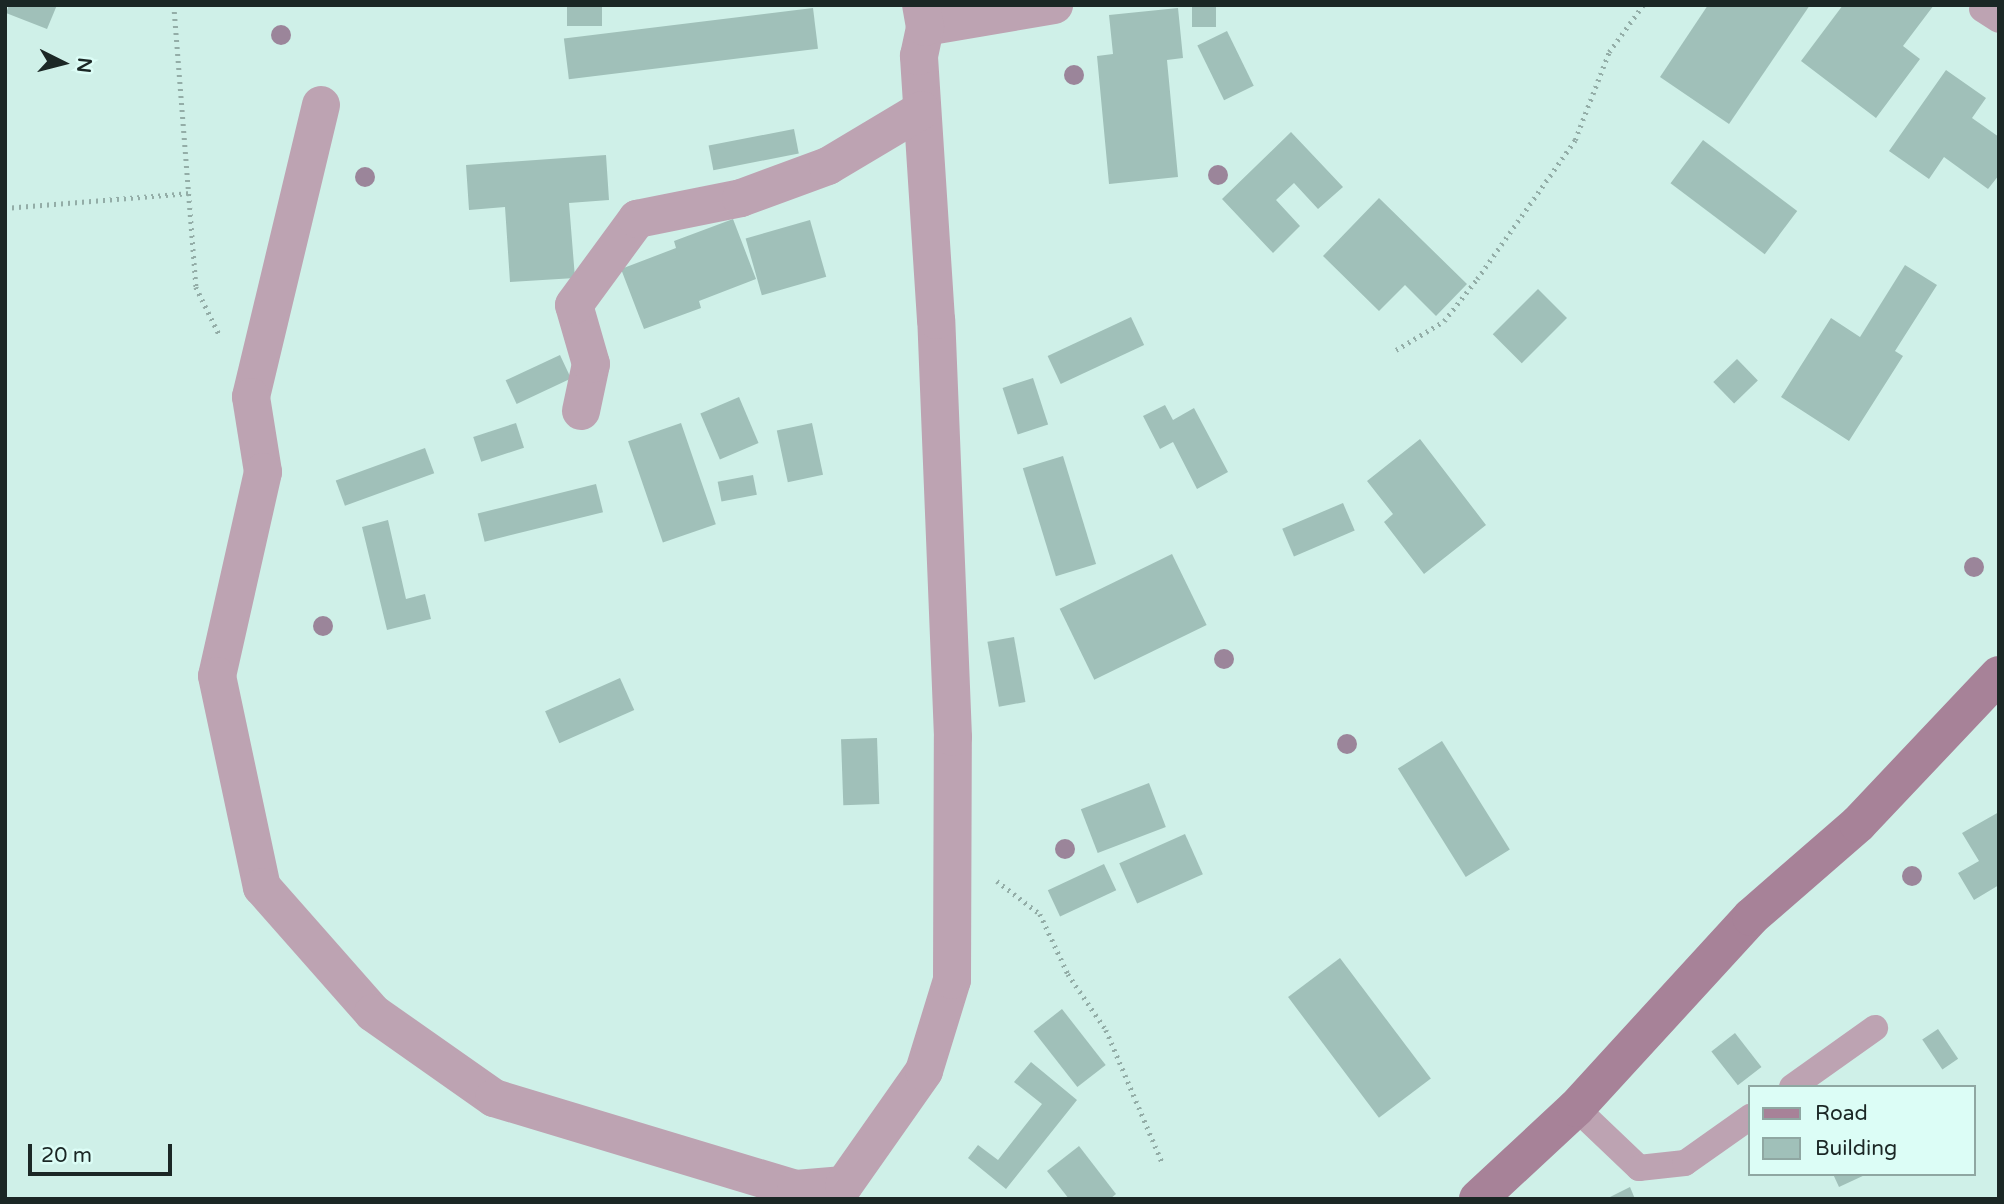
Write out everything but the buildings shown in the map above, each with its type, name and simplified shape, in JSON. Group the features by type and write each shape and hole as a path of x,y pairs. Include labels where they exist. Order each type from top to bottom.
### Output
{"main road":[{"path":"1478,1199 1576,1108 1751,917 1858,824 1999,675"}],"street":[{"path":"321,105 251,397 263,472 217,676 262,887 373,1013 494,1098 796,1189 844,1185 924,1071 952,980 953,737 936,320 919,57 923,16 1054,5"},
{"path":"581,411 591,364 574,305 637,219 741,198 828,166 922,110"}],"lane":[{"path":"1795,1085 1875,1028"},
{"path":"1576,1108 1639,1168 1685,1163 1748,1118"}],"path":[{"path":"174,5 196,287 220,336"},
{"path":"1396,350 1444,321 1477,279 1575,139 1609,52 1643,5"},
{"path":"5,208 190,193"},
{"path":"953,846 1040,915 1068,974 1106,1030 1162,1162"}]}
